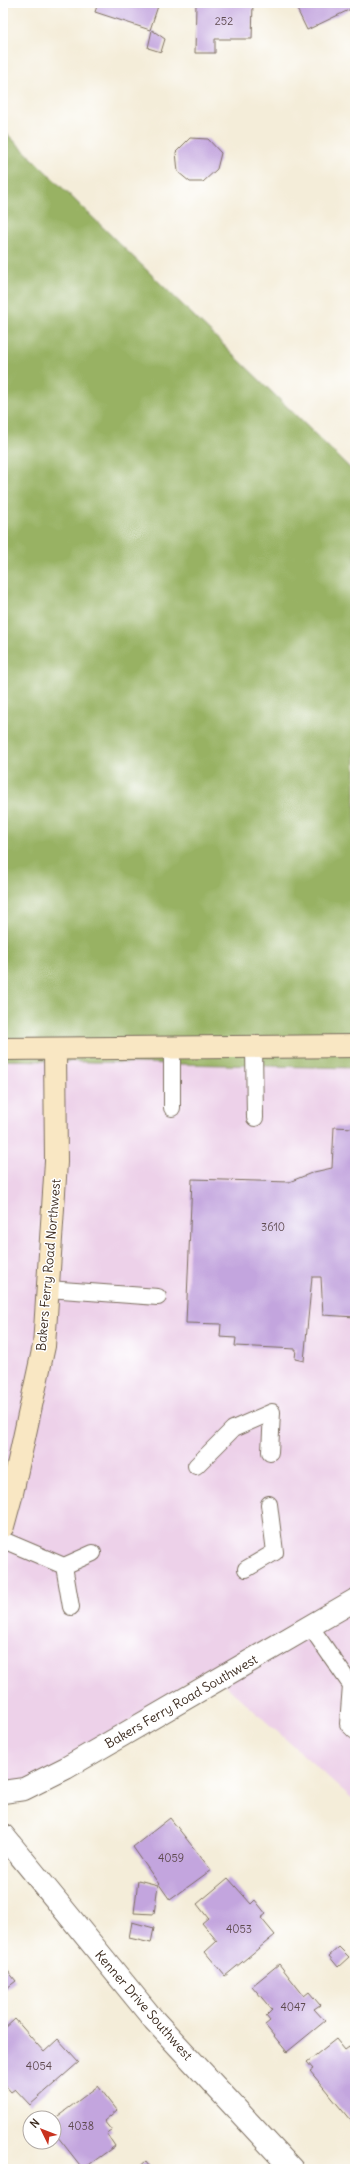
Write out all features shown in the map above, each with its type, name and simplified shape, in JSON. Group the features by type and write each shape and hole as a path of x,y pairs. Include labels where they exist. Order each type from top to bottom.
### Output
{"street":[{"path":"3,1049 355,1046"},
{"name":"Bakers Ferry Road Northwest","path":"3,1526 12,1493 44,1346 56,1162 54,1049"},
{"name":"Bakers Ferry Road Southwest","path":"3,1792 24,1789 66,1768 355,1600"},
{"name":"Kenner Drive Southwest","path":"3,1835 154,2020 292,2169"}],"lane":[{"path":"254,1047 255,1118"},
{"path":"172,1048 172,1108"},
{"path":"48,1289 158,1297"},
{"path":"196,1466 233,1429 272,1412 270,1452"},
{"path":"246,1569 275,1552 269,1504"},
{"path":"3,1540 64,1566 93,1553"},
{"path":"64,1566 71,1607"},
{"path":"310,1626 353,1684 348,1724 355,1731"}],"shaded area":[{"path":"3,1060 355,1068 355,1801 207,1669 3,1808"}],"green space":[{"path":"3,130 355,473 355,1068 3,1060"}],"building":[{"path":"98,3 159,3 150,30 95,12"},
{"path":"196,3 253,3 252,39 215,39 215,53 195,53"},
{"path":"294,3 355,3 355,7 307,30"},
{"path":"152,30 165,39 161,52 148,48"},
{"path":"190,138 208,139 221,153 217,169 203,182 190,182 178,172 176,152"},
{"path":"334,1127 355,1128 355,1317 323,1315 321,1277 312,1277 304,1361 295,1359 296,1349 235,1346 236,1338 220,1337 221,1324 186,1323 192,1179 289,1182 314,1172 332,1168"},
{"path":"170,1818 211,1870 170,1900 133,1847"},
{"path":"228,1878 251,1904 255,1900 266,1914 261,1918 275,1935 225,1976 205,1952 217,1941 202,1923 208,1918 197,1904"},
{"path":"138,1880 158,1885 154,1914 134,1913"},
{"path":"132,1922 154,1928 151,1943 129,1938"},
{"path":"339,1947 349,1957 338,1967 329,1956"},
{"path":"279,1964 304,1996 309,1992 320,2005 314,2009 325,2021 287,2052 265,2025 270,2021 266,2016 272,2010 252,1986"},
{"path":"3,1965 16,1981 3,1991"},
{"path":"15,2019 44,2052 58,2039 79,2062 30,2105 15,2089 11,2092 3,2083 3,2075 6,2072 3,2069 3,2030"},
{"path":"336,2039 345,2050 349,2047 355,2055 355,2126 310,2071 313,2069 307,2062"},
{"path":"98,2086 117,2110 104,2121 112,2131 107,2134 115,2146 83,2169 62,2142 62,2113"},
{"path":"146,2161 152,2169 137,2169"}]}
